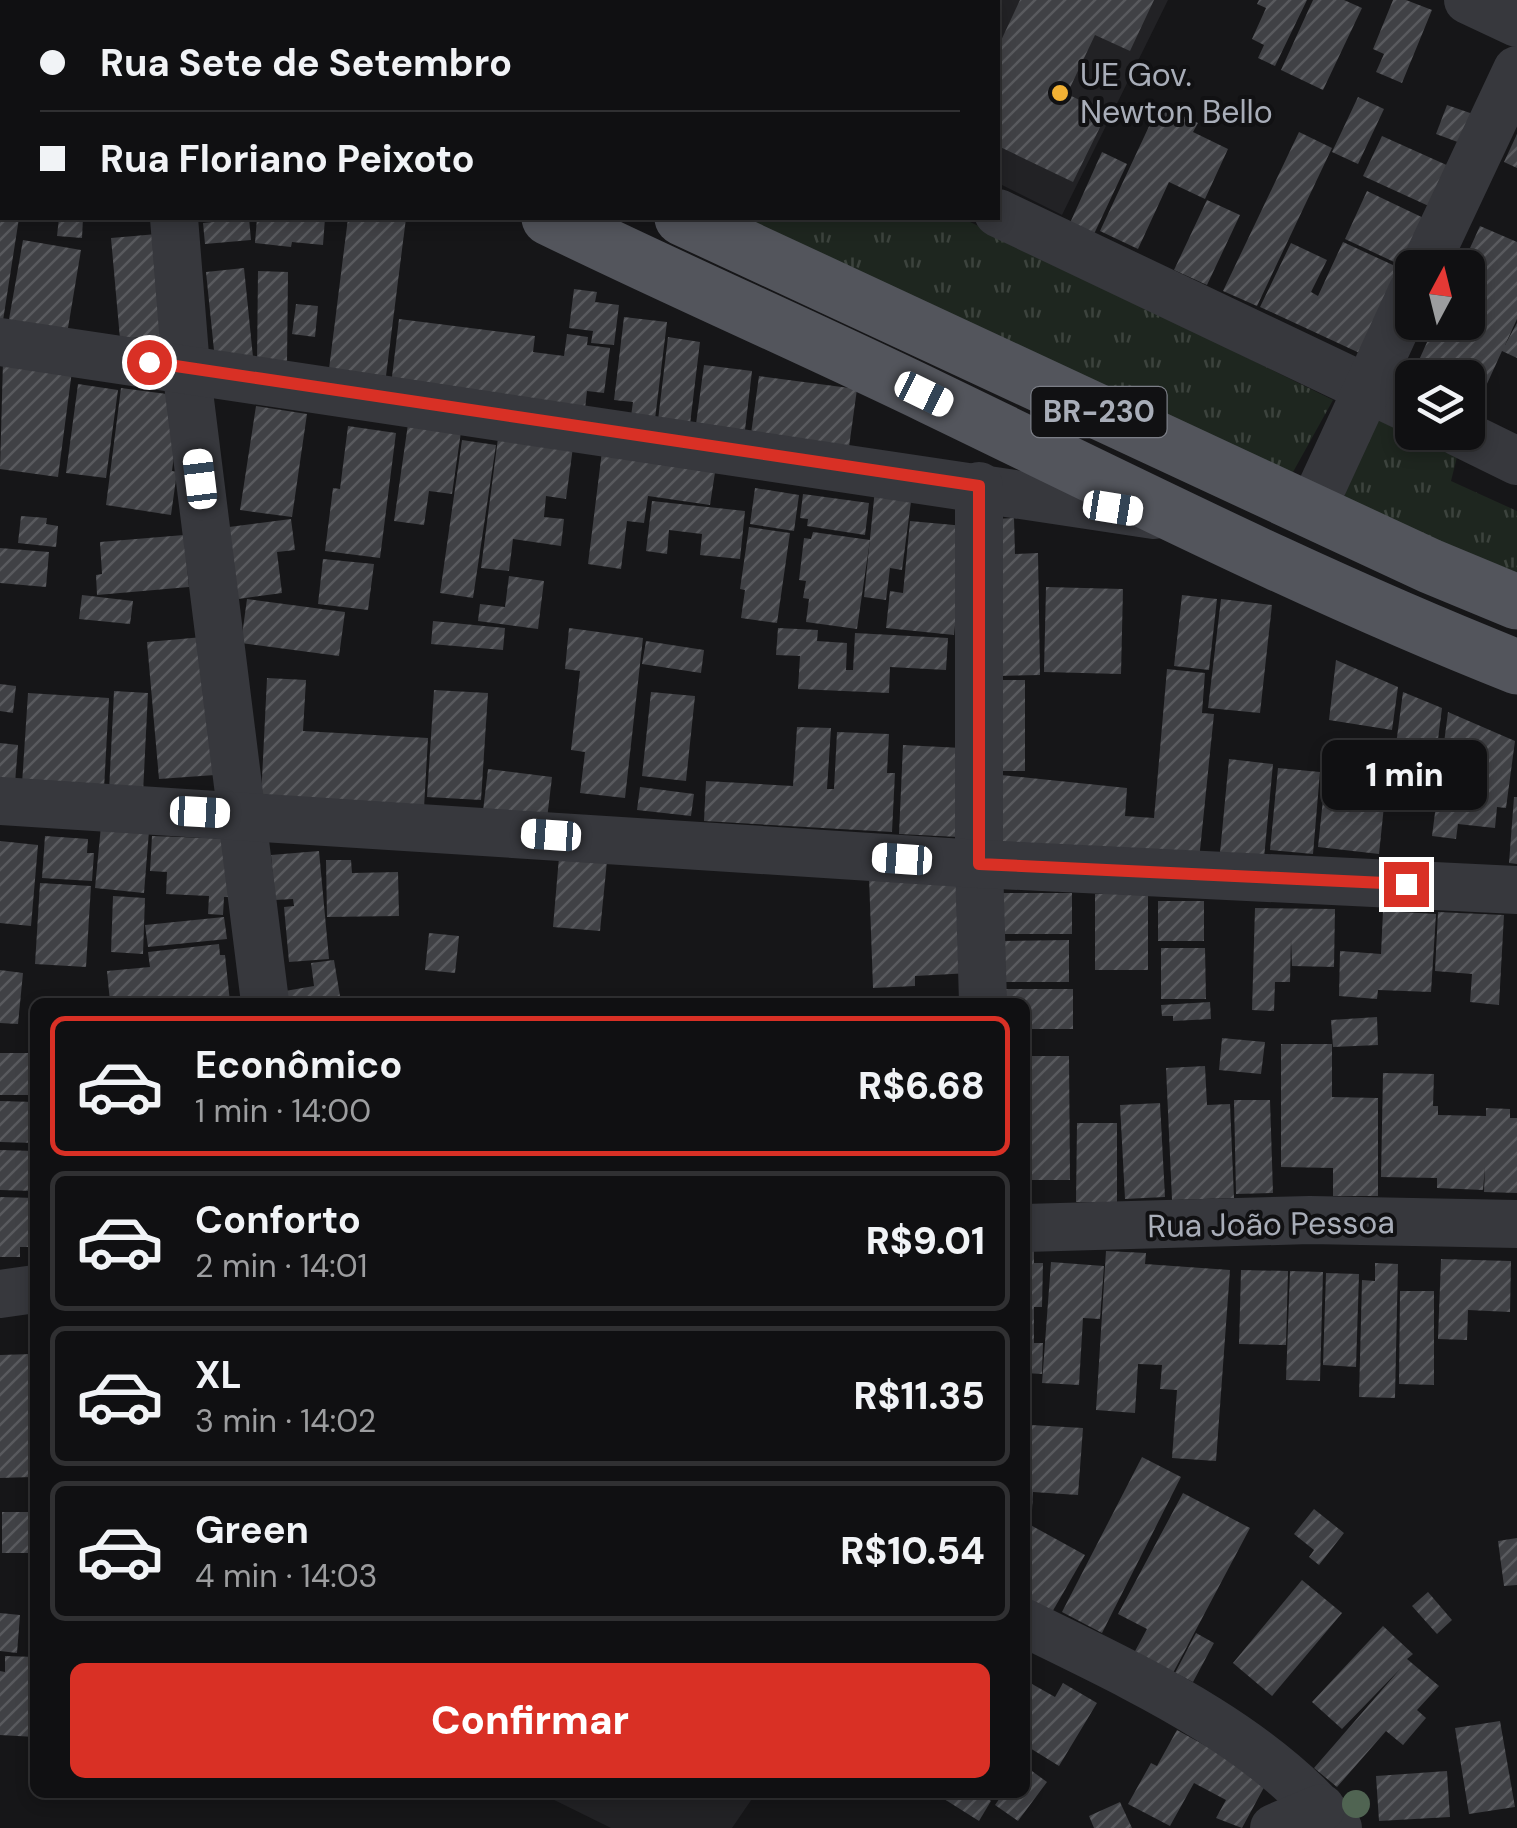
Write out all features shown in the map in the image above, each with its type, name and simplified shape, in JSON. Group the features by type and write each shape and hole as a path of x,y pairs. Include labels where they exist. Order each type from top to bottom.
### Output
{"main road":[{"name":"BR-230","path":"553,220 892,378 1180,519 1403,622 1517,667"},
{"name":"BR-230","path":"686,220 1430,566 1517,602"},
{"path":"1403,622 1430,566"}],"street":[{"path":"1468,0 1517,24"},
{"path":"1432,250 1517,70"},
{"path":"1000,214 1395,402"},
{"path":"174,220 186,368 264,998"},
{"path":"1312,511 1395,328"},
{"path":"0,342 1180,519"},
{"path":"1485,445 1517,461"},
{"path":"979,486 979,864 984,998"},
{"path":"0,801 979,864 1517,890"},
{"name":"Rua João Pessoa","path":"1030,1228 1310,1220 1517,1224"},
{"path":"0,1294 30,1289"},
{"path":"1030,1625 1162,1691 1269,1759 1329,1818"},
{"path":"1274,1828 1329,1818"}],"shaded area":[{"name":"UE Gov. Newton Bello","path":"1000,0 1168,0 1062,215 1000,184"},
{"path":"550,1798 753,1798 732,1828 611,1828"}],"green space":[{"path":"740,220 966,220 1333,400 1288,481"},
{"path":"1378,416 1395,424 1395,450 1458,453 1451,481 1517,511 1517,585 1344,502 1347,481"}],"building":[{"name":"UE Gov. Newton Bello","path":"1020,0 1154,0 1130,51 1095,35 1067,94 1107,113 1073,182 1000,147 1000,43"},
{"path":"1259,0 1307,0 1275,66 1258,58 1264,45 1252,39 1266,8 1257,4"},
{"path":"1313,0 1344,0 1362,8 1323,90 1281,70"},
{"path":"1393,0 1406,0 1432,10 1402,83 1376,72 1384,54 1373,49"},
{"path":"1358,97 1384,109 1358,164 1332,152"},
{"path":"1159,105 1198,123 1193,132 1228,149 1205,199 1169,182 1138,249 1100,231"},
{"path":"1447,105 1473,114 1463,144 1436,134"},
{"path":"1299,132 1332,148 1257,306 1223,291"},
{"path":"1517,134 1517,168 1504,162"},
{"path":"1382,136 1451,167 1433,208 1363,176"},
{"path":"1102,152 1127,164 1094,234 1070,223"},
{"path":"1367,191 1432,222 1418,250 1395,250 1395,262 1345,239"},
{"path":"1207,200 1240,215 1207,285 1174,270"},
{"path":"0,220 19,220 2,327"},
{"path":"59,220 83,220 82,238 57,236"},
{"path":"249,220 251,240 205,244 203,223"},
{"path":"257,220 325,220 323,245 255,243"},
{"path":"348,220 406,220 386,376 329,369"},
{"path":"1480,226 1517,242 1517,319 1505,345 1517,323 1517,358 1502,351 1485,388 1485,360 1419,360 1428,340 1485,340 1485,250 1469,250"},
{"path":"157,234 166,335 120,339 111,238"},
{"path":"23,240 81,250 67,334 8,325"},
{"path":"1343,242 1395,266 1395,294 1366,356 1260,307 1291,243 1327,260 1311,292 1318,296"},
{"path":"244,268 253,357 215,360 206,272"},
{"path":"258,271 288,272 287,363 257,363"},
{"path":"574,289 597,292 595,302 619,305 614,345 591,343 593,331 569,328"},
{"path":"296,304 318,306 315,337 292,334"},
{"path":"624,317 667,322 655,419 631,416 633,402 614,400"},
{"path":"399,319 535,336 533,352 564,356 567,334 588,337 587,345 610,348 604,393 587,391 585,409 391,385"},
{"path":"668,337 700,342 690,424 658,420"},
{"path":"3,361 72,371 58,477 0,469"},
{"path":"704,365 752,371 745,430 696,424"},
{"path":"759,376 857,389 849,447 751,434"},
{"path":"78,384 118,390 106,478 66,473"},
{"path":"121,388 182,396 172,471 177,472 171,515 106,505"},
{"path":"256,406 307,414 292,517 240,510"},
{"path":"408,424 461,432 452,494 429,491 424,525 394,521"},
{"path":"348,426 396,433 380,558 325,551 333,488 340,489"},
{"path":"498,438 573,447 566,499 546,496 544,517 564,519 561,546 513,539 509,571 481,568"},
{"path":"462,440 496,445 473,598 440,593"},
{"path":"602,451 716,466 710,505 648,496 644,523 627,521 621,569 588,564"},
{"path":"755,488 799,495 794,531 750,524"},
{"path":"875,489 912,494 902,570 890,568 886,600 864,597"},
{"path":"803,494 869,503 865,535 807,526 808,519 800,518"},
{"path":"652,501 745,511 740,559 700,555 702,534 669,530 667,554 646,551"},
{"path":"21,516 47,518 46,524 58,526 56,547 18,543"},
{"path":"1014,518 1015,554 1038,553 1040,675 997,676 994,519"},
{"path":"291,519 295,550 277,552 282,593 238,599 229,527"},
{"path":"910,521 965,526 954,635 886,628 890,591 903,593"},
{"path":"749,527 790,533 777,623 741,618 745,590 740,589"},
{"path":"813,532 870,540 857,629 806,622 806,581 799,580 804,538 811,539"},
{"path":"184,535 189,587 97,595 96,575 102,574 100,542"},
{"path":"0,548 49,552 46,587 0,583"},
{"path":"323,559 374,564 368,610 318,604"},
{"path":"509,576 544,581 538,629 478,621 480,604 505,607"},
{"path":"1046,587 1123,589 1121,674 1044,672"},
{"path":"82,595 133,601 130,624 79,619"},
{"path":"1182,595 1217,599 1209,670 1174,666"},
{"path":"247,599 345,612 339,656 241,643"},
{"path":"1221,599 1272,605 1260,713 1208,708"},
{"path":"433,621 505,628 503,650 431,644"},
{"path":"569,628 643,638 625,798 580,793 585,752 571,750 580,671 565,669"},
{"path":"778,628 818,630 817,641 847,643 846,670 853,670 855,633 948,638 946,670 890,667 889,693 798,689 800,656 776,655"},
{"path":"203,637 215,775 159,779 147,642"},
{"path":"646,641 704,650 701,673 642,664"},
{"path":"1336,660 1398,687 1392,730 1329,720"},
{"path":"1167,669 1205,673 1202,713 1214,714 1199,860 995,841 1001,775 1127,788 1125,816 1154,818"},
{"path":"267,678 306,680 303,731 428,738 424,808 261,799"},
{"path":"1000,680 1025,680 1025,771 999,771"},
{"path":"0,684 16,686 13,713 0,711"},
{"path":"434,690 488,693 481,800 427,797"},
{"path":"114,691 148,693 143,793 109,791"},
{"path":"651,692 695,696 686,781 642,776"},
{"path":"1403,692 1442,708 1429,810 1388,805"},
{"path":"28,693 109,698 104,789 22,784"},
{"path":"1448,712 1515,741 1506,808 1497,807 1495,828 1458,824 1456,839 1432,836"},
{"path":"797,727 831,728 827,789 834,789 837,732 889,734 887,773 895,773 892,832 704,821 706,781 793,786"},
{"path":"1329,742 1390,748 1379,854 1318,847"},
{"path":"0,743 18,745 15,783 0,782"},
{"path":"903,745 962,748 958,837 899,834"},
{"path":"1229,759 1273,764 1264,858 1220,853"},
{"path":"1278,768 1320,772 1313,854 1270,850"},
{"path":"488,769 552,777 547,819 483,811"},
{"path":"640,787 694,794 691,816 637,810"},
{"path":"1517,797 1517,864 1509,863"},
{"path":"101,826 149,831 144,893 95,888"},
{"path":"45,836 88,839 87,853 94,853 92,881 42,878"},
{"path":"152,836 233,839 230,897 224,897 223,915 208,914 209,896 166,894 167,872 150,871"},
{"path":"0,841 38,845 31,926 0,923"},
{"path":"319,851 329,959 289,962 284,907 294,906 293,899 275,900 271,855"},
{"path":"559,857 607,861 600,931 553,927"},
{"path":"326,860 351,860 352,873 398,872 399,916 327,917"},
{"path":"966,873 970,973 915,976 915,986 873,988 869,877"},
{"path":"40,883 91,886 86,967 35,964"},
{"path":"1001,893 1072,893 1072,934 1001,934"},
{"path":"1095,894 1148,894 1148,970 1095,970"},
{"path":"113,896 145,898 143,954 111,952"},
{"path":"1158,901 1204,901 1204,941 1158,941"},
{"path":"1255,908 1335,909 1334,967 1292,966 1291,939 1290,982 1275,982 1274,1011 1252,1010"},
{"path":"1383,911 1436,914 1431,992 1378,990 1377,999 1339,996 1340,951 1381,954"},
{"path":"1438,912 1504,915 1499,1005 1470,1002 1472,974 1435,971"},
{"path":"224,917 227,939 148,947 145,925"},
{"path":"429,933 459,936 455,973 425,970"},
{"path":"1069,940 1069,982 1000,982 1000,941"},
{"path":"219,944 220,955 225,955 230,998 110,998 107,971 150,967 148,952"},
{"path":"1161,948 1205,948 1206,999 1161,999"},
{"path":"334,960 340,998 286,998 285,991 314,986 311,963"},
{"path":"0,970 23,973 18,1024 0,1023"},
{"path":"1000,989 1073,989 1073,1029 1030,1029 1030,998 1000,998"},
{"path":"1210,1002 1211,1019 1173,1021 1173,1016 1162,1016 1161,1005"},
{"path":"1377,1017 1378,1045 1333,1047 1331,1020"},
{"path":"1222,1038 1265,1042 1261,1074 1219,1070"},
{"path":"1281,1044 1332,1044 1332,1097 1378,1098 1378,1196 1333,1196 1333,1168 1281,1167"},
{"path":"0,1053 30,1053 30,1095 0,1095"},
{"path":"1030,1056 1069,1056 1070,1180 1030,1180"},
{"path":"1205,1066 1207,1105 1230,1104 1234,1198 1172,1200 1166,1068"},
{"path":"1383,1073 1434,1074 1433,1106 1438,1106 1438,1115 1486,1116 1486,1108 1510,1109 1510,1118 1517,1118 1517,1193 1484,1192 1485,1167 1483,1190 1437,1188 1437,1178 1381,1177"},
{"path":"1234,1100 1270,1100 1273,1193 1236,1194"},
{"path":"0,1101 30,1102 30,1143 0,1142"},
{"path":"1160,1103 1165,1197 1125,1199 1120,1105"},
{"path":"1077,1123 1117,1123 1117,1203 1076,1202"},
{"path":"0,1150 30,1151 30,1191 0,1190"},
{"path":"0,1197 30,1198 30,1247 20,1247 20,1257 0,1257"},
{"path":"1030,1246 1034,1246 1034,1263 1043,1263 1042,1307 1034,1307 1034,1343 1043,1343 1042,1374 1030,1373"},
{"path":"1106,1251 1146,1253 1145,1264 1230,1270 1216,1461 1172,1458 1177,1390 1160,1389 1162,1365 1138,1364 1135,1413 1096,1410"},
{"path":"1441,1259 1511,1261 1510,1312 1468,1310 1467,1340 1438,1339"},
{"path":"1051,1262 1104,1266 1100,1319 1083,1318 1079,1385 1042,1383"},
{"path":"1375,1263 1398,1264 1395,1398 1359,1397 1362,1280 1375,1281"},
{"path":"1241,1270 1288,1271 1286,1345 1239,1344"},
{"path":"1290,1271 1323,1272 1320,1381 1286,1380"},
{"path":"1326,1273 1359,1274 1356,1367 1323,1365"},
{"path":"1400,1291 1434,1291 1434,1385 1399,1384"},
{"path":"30,1354 30,1477 0,1478 0,1355"},
{"path":"1030,1406 1031,1425 1083,1428 1078,1495 1033,1492 1032,1510"},
{"path":"1142,1457 1181,1477 1102,1633 1062,1612"},
{"path":"1183,1493 1250,1528 1173,1673 1134,1653 1147,1629 1118,1614"},
{"path":"1314,1509 1344,1533 1319,1565 1309,1557 1314,1550 1294,1534"},
{"path":"2,1512 30,1512 30,1553 2,1553"},
{"path":"1030,1525 1085,1555 1051,1614 1030,1602"},
{"path":"1517,1538 1517,1585 1504,1586 1498,1541"},
{"path":"1302,1580 1342,1613 1272,1696 1233,1663"},
{"path":"1428,1592 1452,1620 1437,1634 1412,1606"},
{"path":"0,1613 20,1615 17,1653 0,1651"},
{"path":"1383,1626 1413,1654 1407,1659 1439,1686 1417,1710 1426,1718 1403,1745 1386,1731 1337,1787 1314,1768 1401,1668 1342,1729 1312,1702"},
{"path":"1196,1633 1214,1643 1193,1682 1175,1673"},
{"path":"5,1656 30,1657 30,1737 0,1735 0,1671 5,1672"},
{"path":"1030,1683 1055,1697 1063,1683 1097,1703 1059,1766 1030,1748"},
{"path":"1500,1721 1515,1807 1469,1814 1455,1728"},
{"path":"1177,1730 1268,1780 1242,1828 1216,1818 1226,1800 1194,1783 1170,1826 1128,1804 1151,1763 1157,1766"},
{"path":"1030,1770 1047,1782 1018,1821 995,1805 1000,1798 1030,1798"},
{"path":"1447,1771 1450,1817 1379,1821 1376,1776"},
{"path":"943,1798 987,1798 991,1801 979,1821"},
{"path":"1120,1802 1132,1828 1094,1828 1089,1816"}],"place":[{"name":"UE Gov. Newton Bello","path":"1060,93"}],"route":[{"path":"149,362 979,486 979,864 1406,884"}]}
